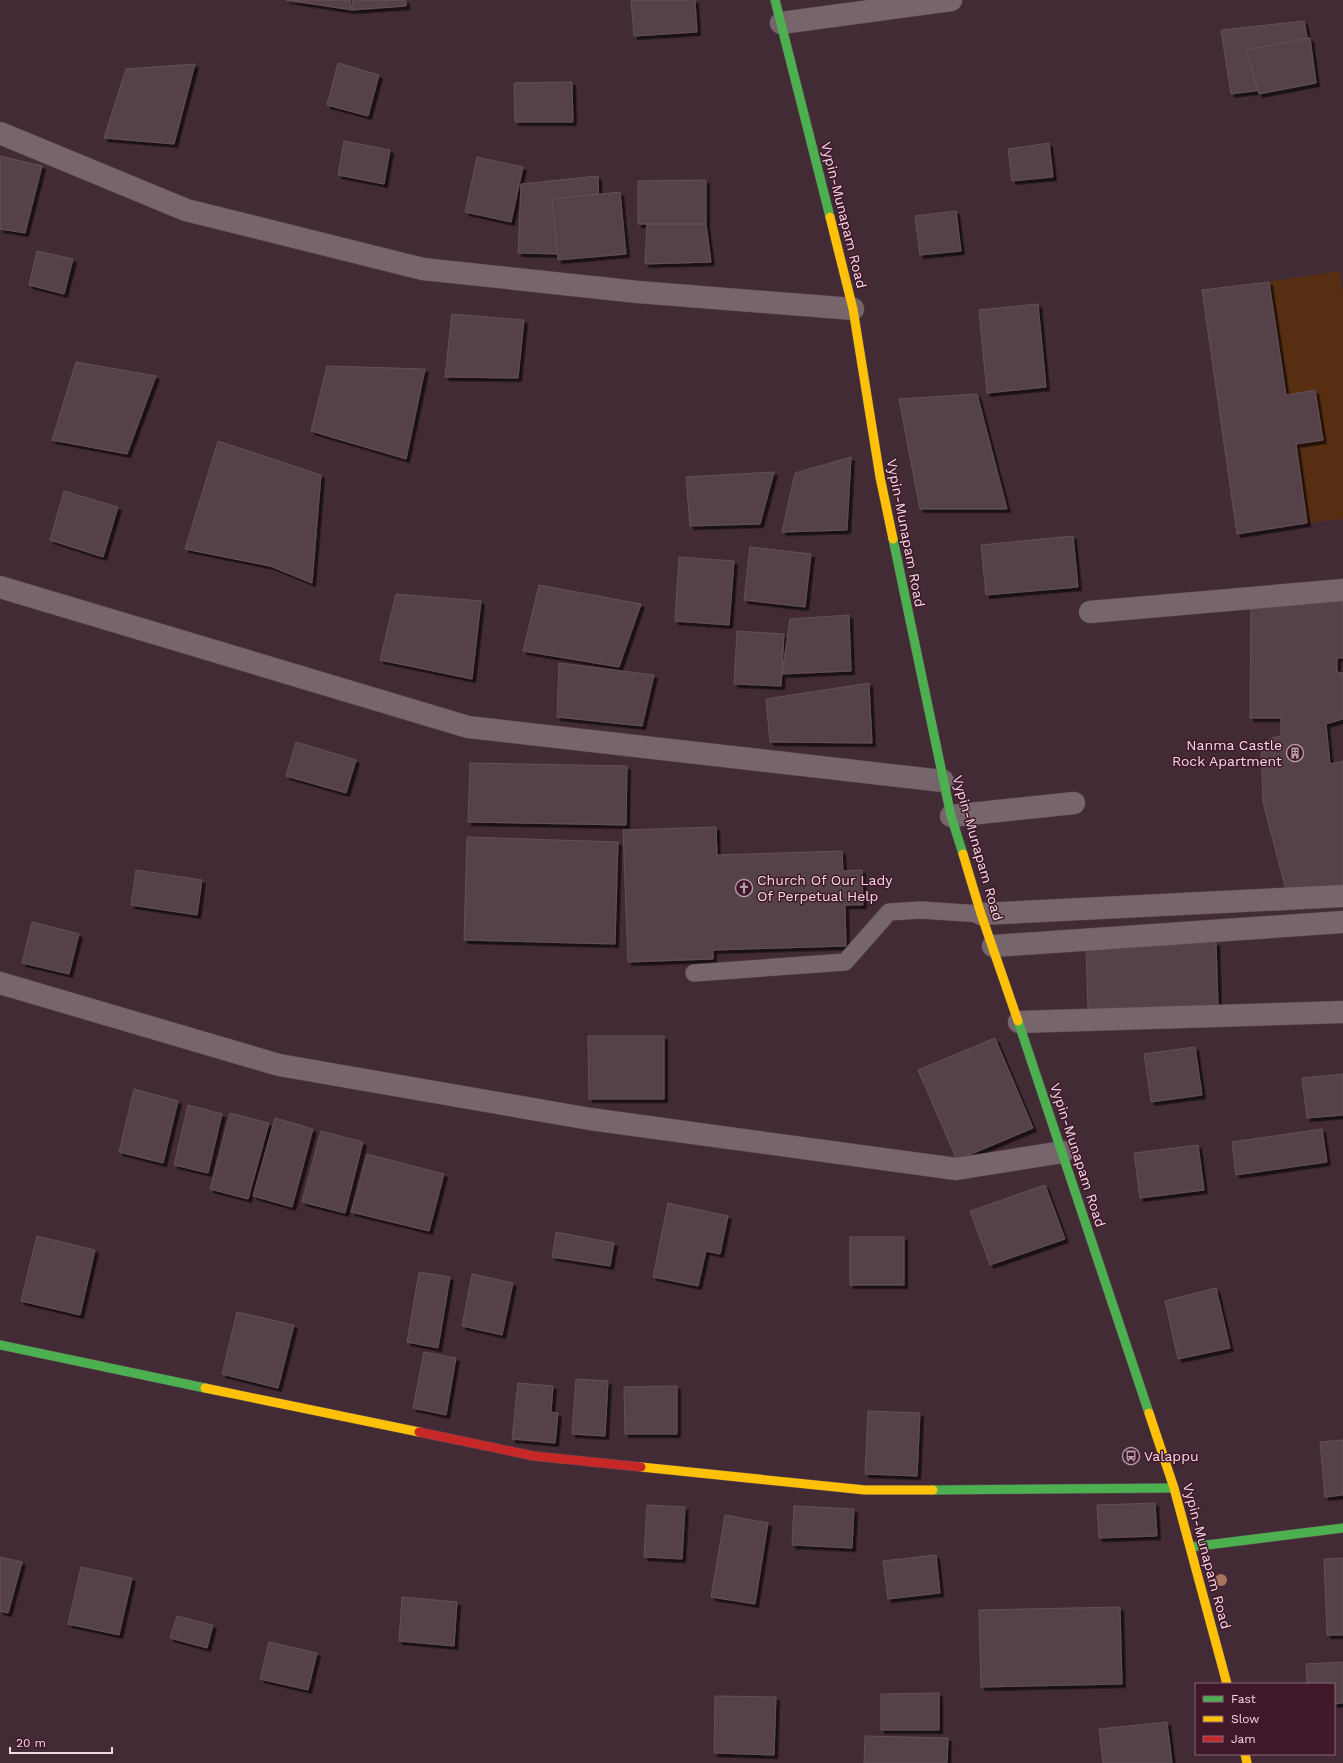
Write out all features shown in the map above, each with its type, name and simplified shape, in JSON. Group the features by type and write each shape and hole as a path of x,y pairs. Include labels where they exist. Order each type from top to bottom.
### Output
{"main road":[{"name":"Vypin-Munapam Road","path":"775,0 853,308 880,477 951,816 992,946 1020,1022 1174,1488 1227,1683"},
{"path":"0,1345 534,1456 865,1490 1174,1488"},
{"path":"1191,1547 1343,1528"}],"street":[{"path":"781,22 951,0"},
{"path":"0,133 186,210 423,269 638,292 853,308"},
{"path":"0,587 468,727 943,781"},
{"path":"1090,612 1343,590"},
{"path":"951,816 1074,803"},
{"path":"982,914 1343,896"},
{"path":"992,946 1343,922"},
{"path":"0,983 279,1065 590,1119 956,1169 1063,1152"},
{"path":"1020,1022 1343,1012"}],"lane":[{"path":"694,973 845,962 889,912 921,910 982,914"}],"shaded area":[{"path":"1340,271 1343,294 1343,519 1307,523 1296,444 1323,440 1315,391 1286,395 1269,282"}],"building":[{"path":"286,0 350,0 352,10"},
{"path":"353,0 406,0 406,6 352,10"},
{"path":"631,0 695,0 697,32 634,36"},
{"path":"1304,21 1316,83 1231,94 1221,30"},
{"path":"1310,38 1316,83 1259,94 1246,50"},
{"path":"338,63 379,75 368,116 327,105"},
{"path":"195,64 174,144 104,138 126,69"},
{"path":"572,82 573,122 515,122 514,83"},
{"path":"344,141 390,150 384,184 338,175"},
{"path":"1049,143 1053,177 1012,181 1008,149"},
{"path":"0,156 42,166 25,233 0,229"},
{"path":"477,157 523,167 511,222 465,212"},
{"path":"598,176 600,255 518,253 521,184"},
{"path":"706,180 706,224 638,224 638,181"},
{"path":"620,192 626,254 558,260 552,199"},
{"path":"956,211 961,251 920,255 915,216"},
{"path":"647,224 706,224 711,262 645,264"},
{"path":"37,251 73,259 64,294 29,285"},
{"path":"1269,282 1286,395 1315,390 1323,440 1296,444 1307,523 1237,534 1202,290"},
{"path":"1038,304 1046,387 987,393 979,310"},
{"path":"452,314 524,320 518,378 445,377"},
{"path":"76,362 156,376 127,454 52,440"},
{"path":"327,366 425,369 406,459 311,431"},
{"path":"977,394 1007,509 920,509 899,399"},
{"path":"218,441 321,475 312,583 270,566 185,549"},
{"path":"851,457 847,530 782,532 795,473"},
{"path":"774,472 760,524 690,526 686,477"},
{"path":"64,491 118,507 103,557 50,540"},
{"path":"1073,536 1078,587 986,595 981,545"},
{"path":"750,547 811,554 805,607 744,600"},
{"path":"679,557 734,561 729,625 675,621"},
{"path":"539,585 641,604 619,667 523,651"},
{"path":"396,594 481,601 472,679 380,660"},
{"name":"Nanma Castle Rock Apartment","path":"1341,601 1343,603 1343,658 1337,658 1337,672 1343,673 1343,719 1326,724 1330,764 1343,761 1343,886 1286,890 1263,802 1261,744 1272,738 1281,736 1281,718 1250,718 1251,603"},
{"path":"849,615 851,671 782,674 790,619"},
{"path":"737,631 784,634 781,686 734,684"},
{"path":"559,663 654,675 642,726 557,717"},
{"path":"869,683 872,743 770,742 766,699"},
{"path":"296,742 356,760 346,793 286,776"},
{"path":"470,763 627,766 626,825 468,822"},
{"name":"Church Of Our Lady Of Perpetual Help","path":"716,827 717,855 842,851 843,871 862,870 863,905 845,905 846,946 713,950 713,959 628,962 623,830"},
{"path":"467,837 618,842 615,944 464,940"},
{"path":"136,870 202,880 197,915 131,905"},
{"path":"32,922 79,934 69,974 22,963"},
{"path":"1216,942 1218,1006 1088,1010 1086,946"},
{"path":"588,1036 664,1036 664,1099 589,1099"},
{"path":"995,1038 1033,1128 957,1160 918,1070"},
{"path":"1195,1047 1202,1095 1151,1102 1144,1054"},
{"path":"1343,1074 1343,1115 1307,1118 1302,1078"},
{"path":"134,1089 178,1101 163,1163 119,1152"},
{"path":"188,1105 222,1114 208,1173 174,1165"},
{"path":"230,1113 269,1123 248,1199 210,1189"},
{"path":"275,1118 313,1129 292,1207 253,1196"},
{"path":"1322,1129 1327,1162 1236,1175 1232,1142"},
{"path":"321,1131 363,1142 345,1213 302,1202"},
{"path":"1198,1145 1204,1190 1140,1198 1134,1153"},
{"path":"367,1154 444,1174 429,1231 351,1212"},
{"path":"1045,1185 1065,1239 990,1265 970,1211"},
{"path":"668,1203 728,1216 720,1254 706,1251 698,1286 653,1277"},
{"path":"556,1232 614,1243 610,1266 552,1257"},
{"path":"37,1236 95,1250 80,1315 21,1301"},
{"path":"850,1237 904,1237 904,1285 850,1285"},
{"path":"419,1272 450,1277 438,1348 407,1342"},
{"path":"472,1274 513,1283 502,1335 462,1326"},
{"path":"1216,1288 1230,1348 1178,1359 1165,1301"},
{"path":"237,1312 294,1325 278,1388 222,1374"},
{"path":"424,1352 456,1358 446,1415 413,1408"},
{"path":"576,1379 608,1381 605,1436 572,1434"},
{"path":"518,1383 553,1386 551,1412 558,1413 555,1443 512,1439"},
{"path":"677,1386 677,1434 625,1434 624,1387"},
{"path":"868,1411 920,1413 917,1476 865,1474"},
{"path":"1343,1440 1343,1495 1325,1497 1320,1442"},
{"path":"1155,1503 1157,1536 1099,1538 1097,1505"},
{"path":"647,1505 685,1507 682,1559 644,1557"},
{"path":"794,1506 854,1509 852,1548 792,1545"},
{"path":"725,1515 768,1523 755,1604 711,1597"},
{"path":"936,1555 940,1593 888,1599 883,1561"},
{"path":"0,1557 22,1562 8,1613 0,1611"},
{"path":"1343,1558 1343,1635 1327,1635 1324,1559"},
{"path":"81,1567 132,1578 119,1635 68,1624"},
{"path":"402,1597 457,1602 454,1646 399,1641"},
{"path":"1120,1607 1122,1684 981,1687 979,1610"},
{"path":"177,1616 213,1625 207,1648 170,1638"},
{"path":"269,1642 317,1653 308,1690 260,1679"},
{"path":"1343,1662 1343,1703 1335,1704 1335,1683 1307,1683 1306,1664"},
{"path":"939,1693 939,1730 881,1730 881,1694"},
{"path":"715,1696 776,1697 774,1755 714,1753"},
{"path":"1167,1722 1172,1763 1103,1763 1099,1729"},
{"path":"865,1736 948,1738 947,1763 864,1763"}],"traffic: fast":[{"path":"775,0 830,217"},
{"path":"893,539 951,816 963,854"},
{"path":"1018,1021 1149,1413"},
{"path":"0,1345 205,1388"},
{"path":"933,1490 1174,1488"},
{"path":"1191,1547 1343,1528"}],"traffic: slow":[{"path":"830,217 853,309 880,477 893,539"},
{"path":"963,854 981,914 1018,1021"},
{"path":"205,1388 419,1432"},
{"path":"1149,1413 1174,1488 1227,1683"},
{"path":"641,1467 865,1490 933,1490"},
{"path":"1245,1755 1247,1763"}],"traffic: jam":[{"path":"419,1432 534,1456 641,1467"}],"place":[{"name":"Nanma Castle Rock Apartment","path":"1295,753"},
{"name":"Church Of Our Lady Of Perpetual Help","path":"744,888"},
{"name":"Valappu","path":"1131,1456"}]}
